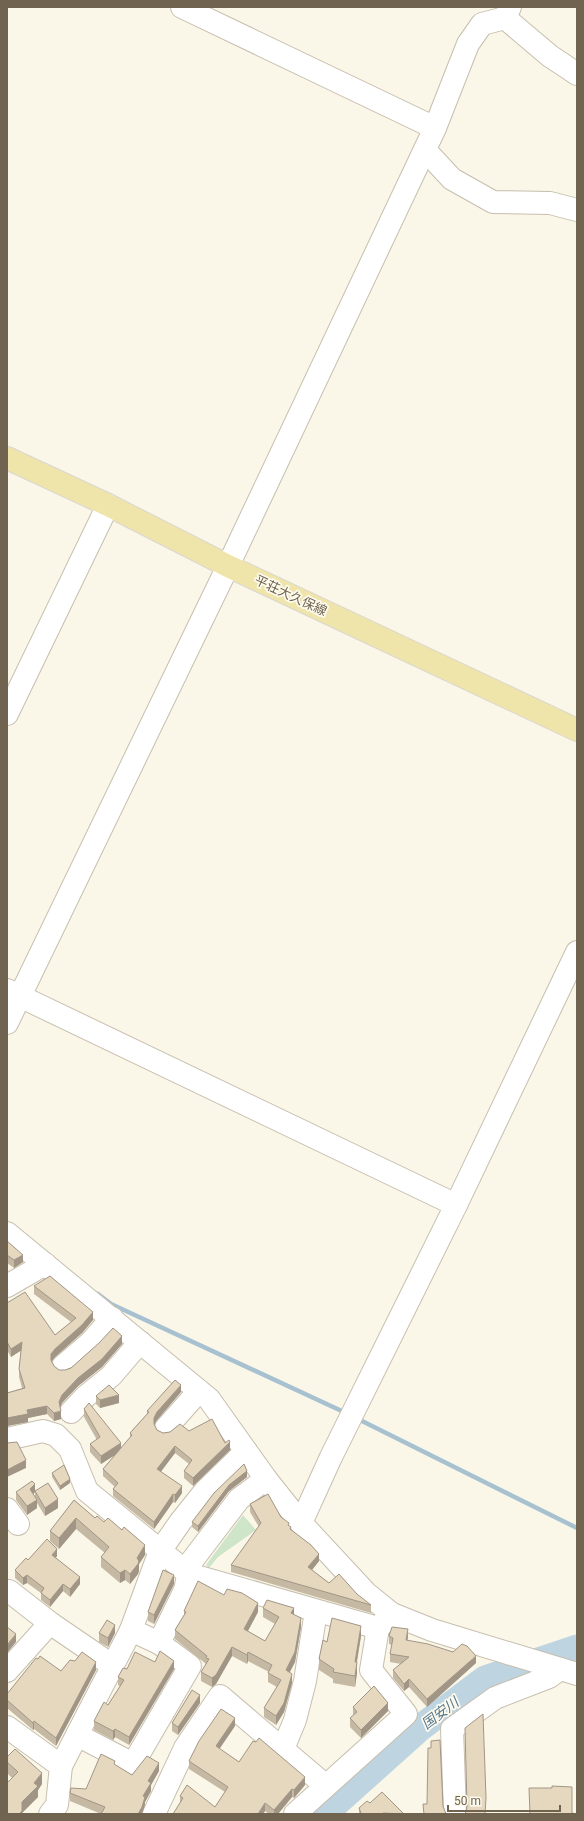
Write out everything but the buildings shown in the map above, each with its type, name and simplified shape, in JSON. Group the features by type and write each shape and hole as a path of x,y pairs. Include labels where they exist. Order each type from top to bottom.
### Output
{"main road":[{"name":"平荘大久保線","path":"7,458 108,505 228,566 577,730"}],"street":[{"path":"182,7 436,128"},
{"path":"7,1023 14,993 228,566 436,128 468,44 482,24 507,13 550,56 577,74"},
{"path":"425,150 452,179 493,202 550,203 577,210"},
{"path":"7,714 108,505"},
{"path":"301,1523 334,1450 456,1205 577,952"},
{"path":"14,993 456,1205"},
{"path":"7,1233 209,1399 266,1479 301,1523 366,1593 385,1621"},
{"path":"7,1286 45,1264"},
{"path":"62,1366 91,1342 112,1318"},
{"path":"71,1412 86,1396 111,1376 140,1342"},
{"path":"166,1428 199,1391"},
{"path":"7,1438 43,1431 56,1435 70,1449 87,1491 189,1574 316,1610 432,1630 569,1671"},
{"path":"59,1811 61,1766 131,1630 160,1550 205,1491 246,1451"},
{"path":"159,1642 185,1590 191,1562 239,1499 266,1479"},
{"path":"9,1591 50,1624 113,1666"},
{"path":"283,1749 295,1720 305,1681 316,1610"},
{"path":"295,1814 406,1714 371,1670 385,1621"},
{"path":"7,1671 50,1624"},
{"path":"77,1735 133,1764 190,1666 159,1642 131,1630"},
{"path":"455,1814 452,1729 495,1698 549,1677 569,1671"},
{"path":"154,1814 185,1748 220,1696 326,1786"},
{"path":"7,1727 61,1766"}],"green space":[{"path":"243,1515 256,1530 218,1557 209,1568 206,1565"}],"waterway":[{"path":"98,1294 111,1304 346,1413"},
{"path":"356,1418 577,1528"},
{"name":"国安川","path":"324,1814 420,1728 485,1679 577,1648"}]}
